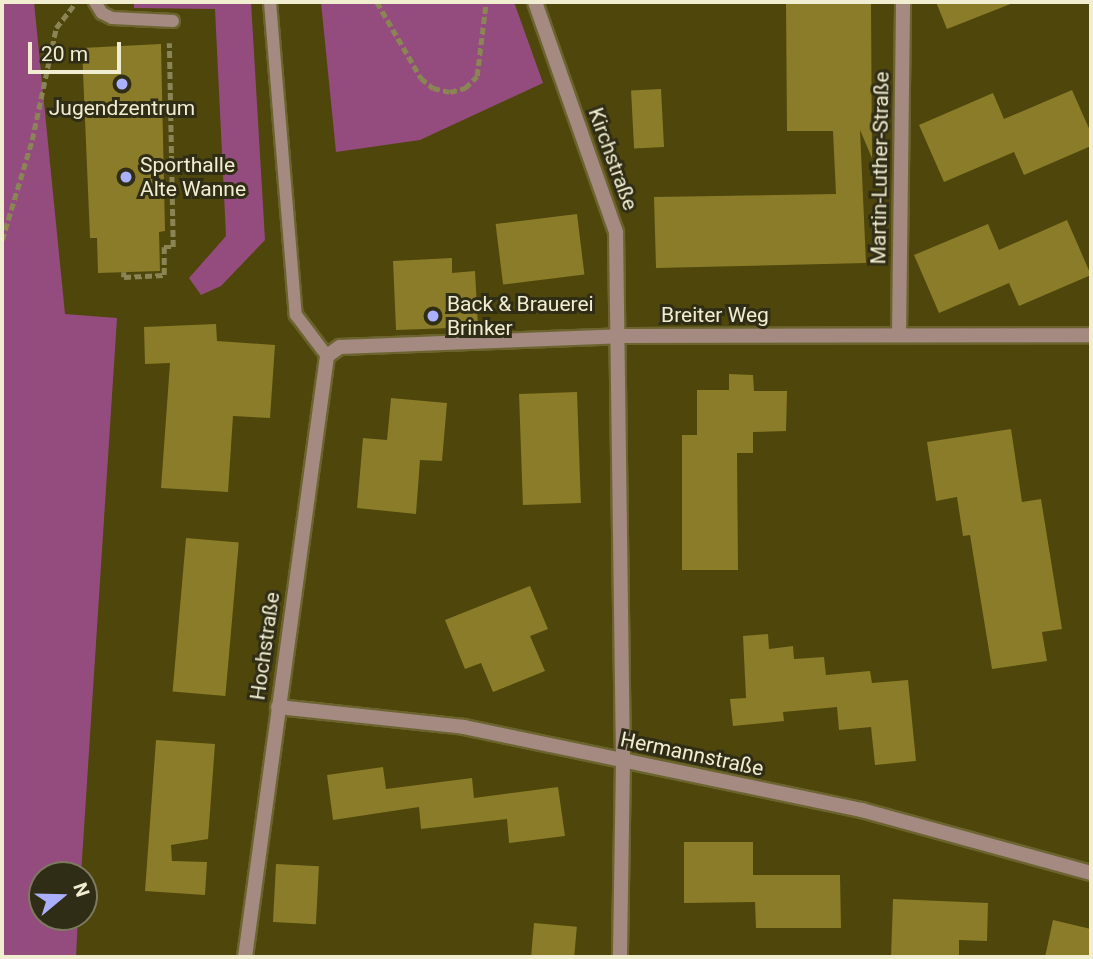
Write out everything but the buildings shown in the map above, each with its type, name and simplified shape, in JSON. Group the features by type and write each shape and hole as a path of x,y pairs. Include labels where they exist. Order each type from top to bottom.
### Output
{"street":[{"name":"Kirchstraße","path":"535,2 616,232 620,336 623,761 620,957"},
{"name":"Martin-Luther-Straße","path":"899,335 903,2"},
{"name":"Breiter Weg","path":"327,356 340,347 620,336 1091,335"},
{"name":"Hochstraße","path":"245,957 327,356"},
{"name":"Hermannstraße","path":"278,707 464,727 862,810 1091,873"}],"lane":[{"path":"95,2 102,13 111,18 171,21"},
{"path":"270,2 296,315 327,356"}],"path":[{"path":"2,240 32,140 56,28 77,2"},
{"path":"377,2 421,78 433,88 450,92 465,88 477,76 486,2"},
{"path":"124,272 124,277 164,275 164,247 173,247 171,21"}],"shaded area":[{"path":"2,2 34,2 65,314 117,318 82,861 28,861 28,931 77,931 76,957 2,957"},
{"path":"134,2 251,2 265,240 221,286 201,295 189,278 226,236 215,9 134,8"},
{"path":"321,2 514,2 543,83 420,140 336,152"}],"place":[{"name":"Jugendzentrum","path":"122,84"},
{"name":"Sporthalle Alte Wanne","path":"126,177"},
{"name":"Back & Brauerei Brinker","path":"433,316"}]}
